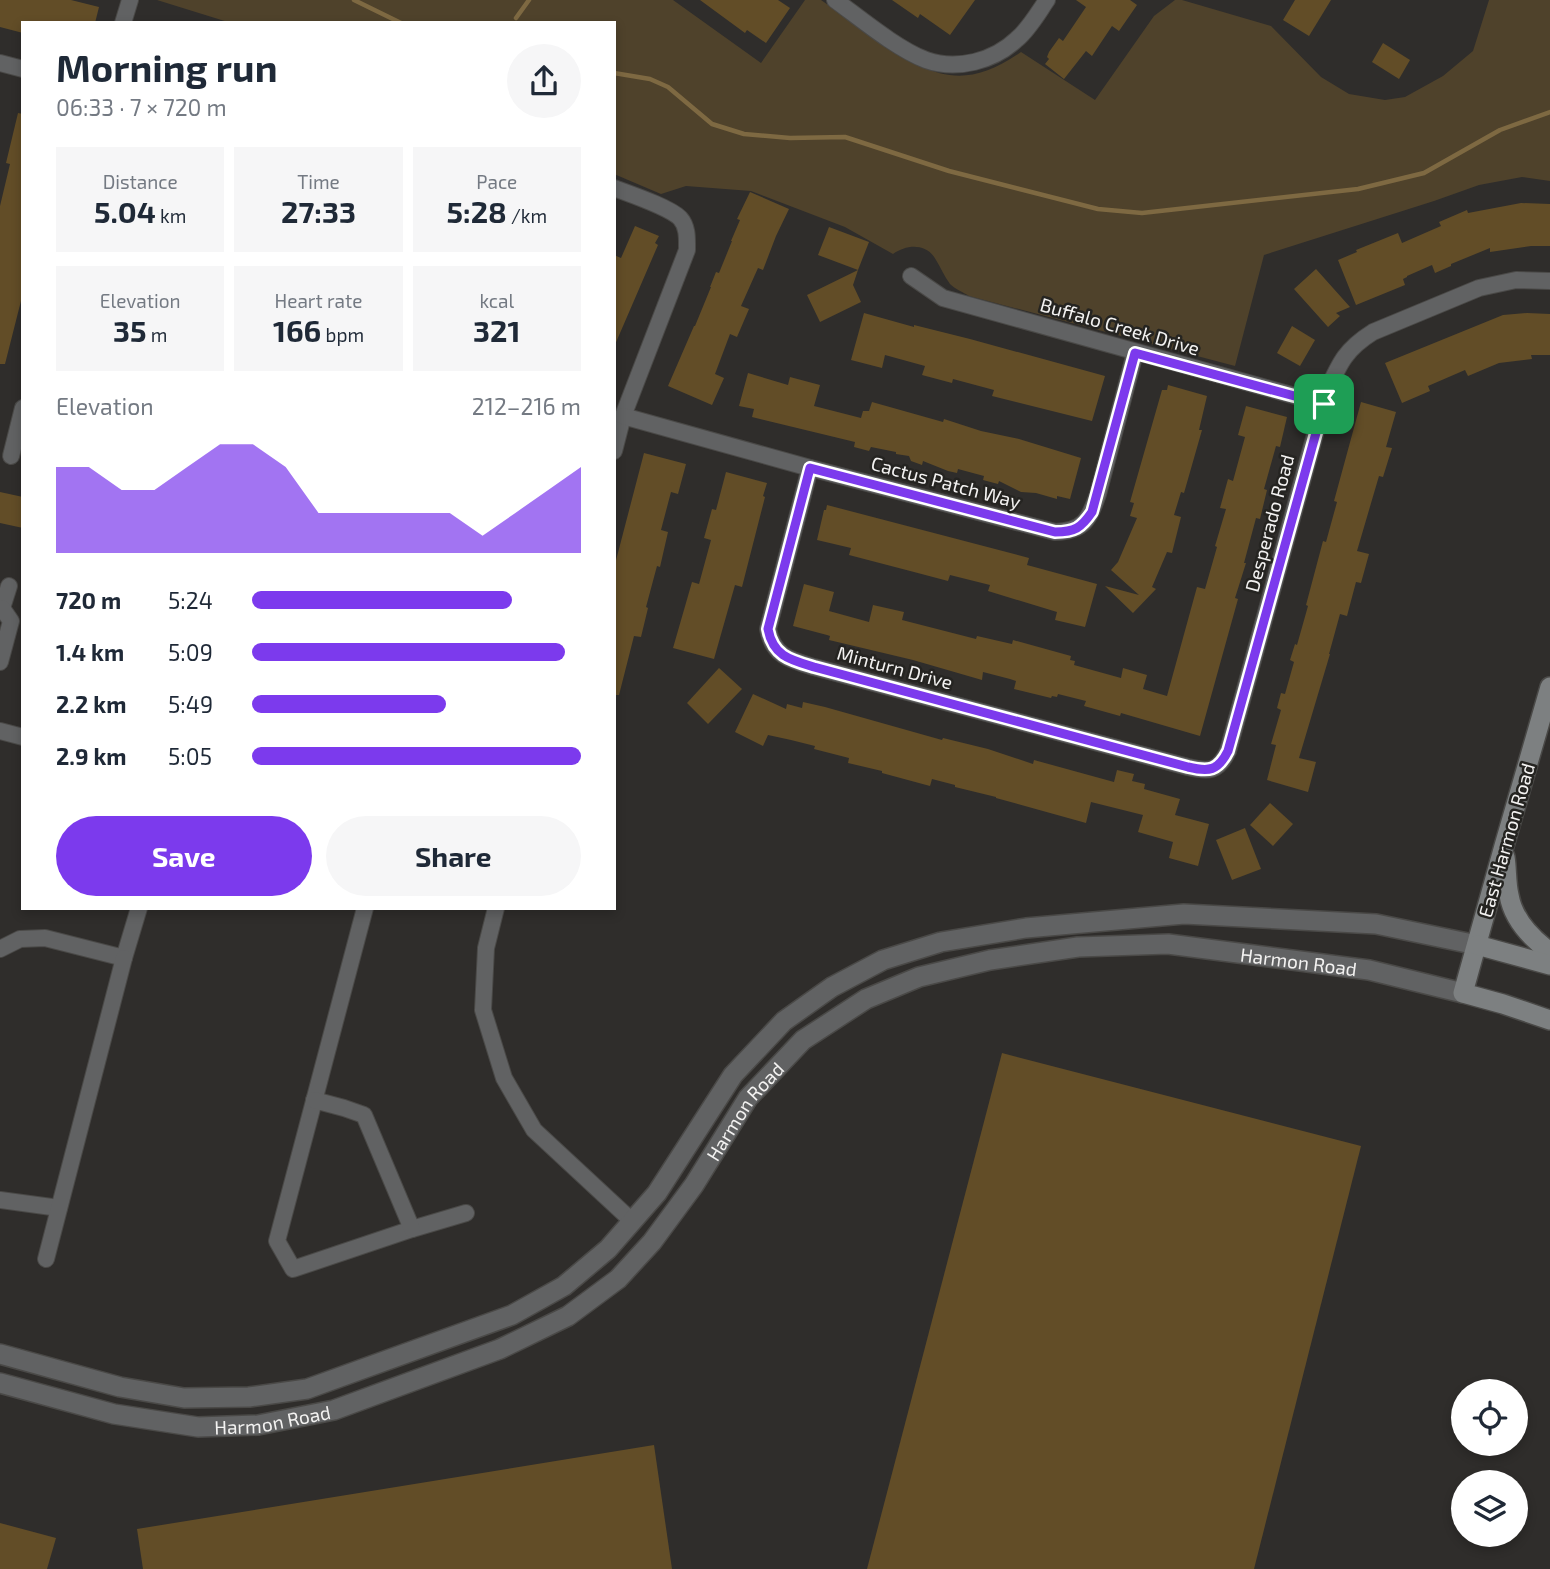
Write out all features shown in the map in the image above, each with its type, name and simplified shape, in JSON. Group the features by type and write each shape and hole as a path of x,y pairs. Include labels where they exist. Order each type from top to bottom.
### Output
{"main road":[{"name":"East Harmon Road","path":"1463,993 1550,687"},
{"path":"1504,845 1509,899 1531,937 1550,952"},
{"name":"Harmon Road","path":"1477,945 1550,965"},
{"name":"Harmon Road","path":"1463,993 1550,1020"}],"street":[{"path":"124,21 130,0"},
{"path":"835,0 895,43 926,60 952,65 975,62 997,54 1018,38 1047,0"},
{"path":"0,63 21,68"},
{"path":"616,189 668,210 680,219 687,233 687,250 623,416 616,444"},
{"name":"Buffalo Creek Drive","path":"911,276 943,298 1324,404"},
{"name":"Desperado Road","path":"1188,767 1213,769 1222,764 1228,751 1324,404 1337,368 1347,352 1373,332 1479,288 1516,281 1550,281"},
{"name":"Cactus Patch Way","path":"623,416 1055,532 1070,532 1084,524 1092,512 1135,353"},
{"path":"11,456 21,416"},
{"name":"Minturn Drive","path":"810,468 768,629 771,641 779,652 803,664 1188,767"},
{"path":"0,662 11,621 1,608 11,586"},
{"path":"0,731 21,736"},
{"path":"46,1259 138,910"},
{"path":"364,910 277,1241 293,1269 412,1228 466,1213"},
{"path":"496,910 486,948 483,1010 504,1079 534,1130 632,1221"},
{"name":"Harmon Road","path":"0,1354 120,1387 184,1398 249,1397 307,1389 512,1315 564,1286 608,1249 657,1193 733,1075 784,1021 832,987 883,960 941,942 1026,928 1184,914 1376,924 1477,945"},
{"path":"0,949 20,939 46,938 124,958"},
{"name":"Harmon Road","path":"0,1383 114,1414 198,1427 258,1425 334,1410 500,1349 568,1315 618,1279 652,1242 694,1185 748,1098 803,1040 866,999 919,977 990,960 1078,947 1168,944 1369,970 1463,993"},
{"path":"314,1100 364,1115 412,1228"},
{"path":"0,1199 59,1208"}],"shaded area":[{"path":"157,0 673,0 761,63 805,0 821,0 898,53 932,71 965,76 1001,64 1021,52 1095,100 1154,16 1175,0 1182,0 1271,26 1321,77 1349,94 1385,100 1405,97 1443,76 1473,51 1489,0 1550,0 1550,181 1522,177 1479,185 1264,255 1235,366 969,296 950,284 927,250 910,247 893,254 845,227 751,191 686,186 661,194 616,175 616,21 225,21"}],"building":[{"path":"0,0 71,0 99,7 96,21 21,21 21,32 0,27"},
{"path":"700,0 778,0 790,8 766,43 747,30 745,33"},
{"path":"892,0 975,0 950,35 920,14 918,18"},
{"path":"1076,0 1130,0 1137,5 1119,31 1112,26 1092,56 1086,51 1064,79 1045,64 1049,59 1049,52 1059,38 1063,41 1086,7"},
{"path":"1295,0 1331,0 1309,36 1283,20"},
{"path":"1383,43 1410,60 1399,79 1372,62"},
{"path":"18,113 21,114 21,301 5,364 0,364 0,206 10,164 6,163"},
{"path":"750,192 789,209 763,270 758,268 741,306 749,309 737,337 730,334 715,374 724,378 712,405 668,386 716,272 719,273 740,220 737,219"},
{"path":"1521,203 1550,204 1550,246 1490,252 1490,248 1435,273 1432,265 1407,276 1403,279 1405,285 1356,305 1338,260 1398,233 1402,243 1441,226 1439,222 1467,210 1468,213"},
{"path":"635,226 659,236 655,243 658,245 616,342 616,256 621,258"},
{"path":"829,227 869,242 858,270 818,255"},
{"path":"1316,269 1350,307 1336,313 1340,316 1328,327 1294,289"},
{"path":"858,270 853,285 861,302 820,322 807,295"},
{"path":"864,313 1105,376 1092,421 992,396 994,390 953,379 952,383 922,375 925,366 885,355 882,368 851,360"},
{"path":"1550,314 1550,355 1531,355 1532,359 1499,363 1468,376 1465,370 1428,386 1430,391 1402,403 1385,363 1503,315"},
{"path":"1292,326 1315,340 1300,366 1277,353"},
{"path":"748,373 788,385 790,377 820,385 814,406 861,418 863,411 869,411 872,402 1019,439 1081,458 1070,499 1021,492 999,481 998,484 983,480 984,476 958,469 957,473 948,471 923,461 922,465 911,461 909,456 896,452 871,447 869,451 854,447 855,442 752,417 754,409 739,406"},
{"path":"1168,385 1207,396 1199,430 1202,430 1184,493 1181,492 1174,515 1181,517 1172,553 1167,552 1152,587 1156,589 1133,613 1105,586 1139,595 1111,570 1118,562 1137,518 1130,516 1134,503 1130,502 1162,390 1167,390"},
{"path":"1361,402 1396,412 1386,447 1392,448 1383,477 1379,476 1357,551 1369,554 1361,583 1356,582 1347,616 1340,614 1299,758 1316,762 1308,792 1267,780 1276,745 1271,744 1281,710 1277,708 1281,693 1285,694 1294,662 1290,660 1308,606 1306,605 1323,541 1326,542 1337,502 1334,501"},
{"path":"1246,406 1287,417 1280,447 1276,446 1264,489 1267,490 1260,519 1256,518 1235,598 1238,599 1200,736 1121,713 1120,716 1084,706 1086,701 1058,694 1057,697 1051,698 1014,689 1016,681 1010,679 983,672 982,680 829,640 830,636 793,626 804,584 834,592 829,611 869,622 873,605 904,612 902,620 976,639 977,636 1012,644 1013,640 1071,656 1070,660 1075,661 1074,665 1121,678 1123,668 1147,675 1143,689 1167,696 1197,587 1205,589 1217,547 1215,546 1226,509 1220,508 1228,479 1233,481 1245,437 1238,435"},
{"path":"644,453 686,464 678,494 671,492 661,530 668,532 660,567 657,566 641,637 634,636 619,695 616,695 616,560"},
{"path":"726,472 767,483 742,587 735,585 714,659 673,648 692,582 699,584 711,540 704,538 712,509 716,510"},
{"path":"0,492 21,497 21,528 0,523"},
{"path":"827,505 1029,558 1027,565 1097,584 1085,627 1055,620 1057,612 988,591 990,585 950,575 948,581 849,555 851,548 817,540"},
{"path":"719,668 742,689 708,724 687,703"},
{"path":"753,694 786,709 787,704 802,708 803,702 942,740 943,738 988,749 1033,764 1034,760 1114,782 1117,770 1134,774 1132,781 1145,784 1144,789 1180,799 1175,815 1209,824 1198,866 1169,858 1173,842 1138,832 1143,815 1091,802 1086,823 932,779 930,786 882,773 848,763 849,758 791,740 768,735 763,746 735,732"},
{"path":"1270,803 1293,824 1273,846 1250,825"},
{"path":"1245,828 1261,869 1232,880 1216,840"},
{"path":"1002,1053 1361,1146 1254,1569 867,1569"},
{"path":"654,1445 672,1569 143,1569 137,1529"},
{"path":"0,1523 56,1538 47,1569 0,1569"}],"waterway":[{"path":"354,0 397,21"},
{"path":"516,18 529,0"},
{"path":"616,73 650,79 668,87 712,124 744,134 790,138 845,137 949,171 1098,209 1142,213 1358,189 1424,173 1500,130 1550,112"}],"route":[{"path":"1135,353 1324,404 1228,751 1222,764 1213,769 1188,767 793,661 779,652 771,641 768,629 810,468 1055,532 1070,532 1084,524 1092,512 1135,353"}]}
